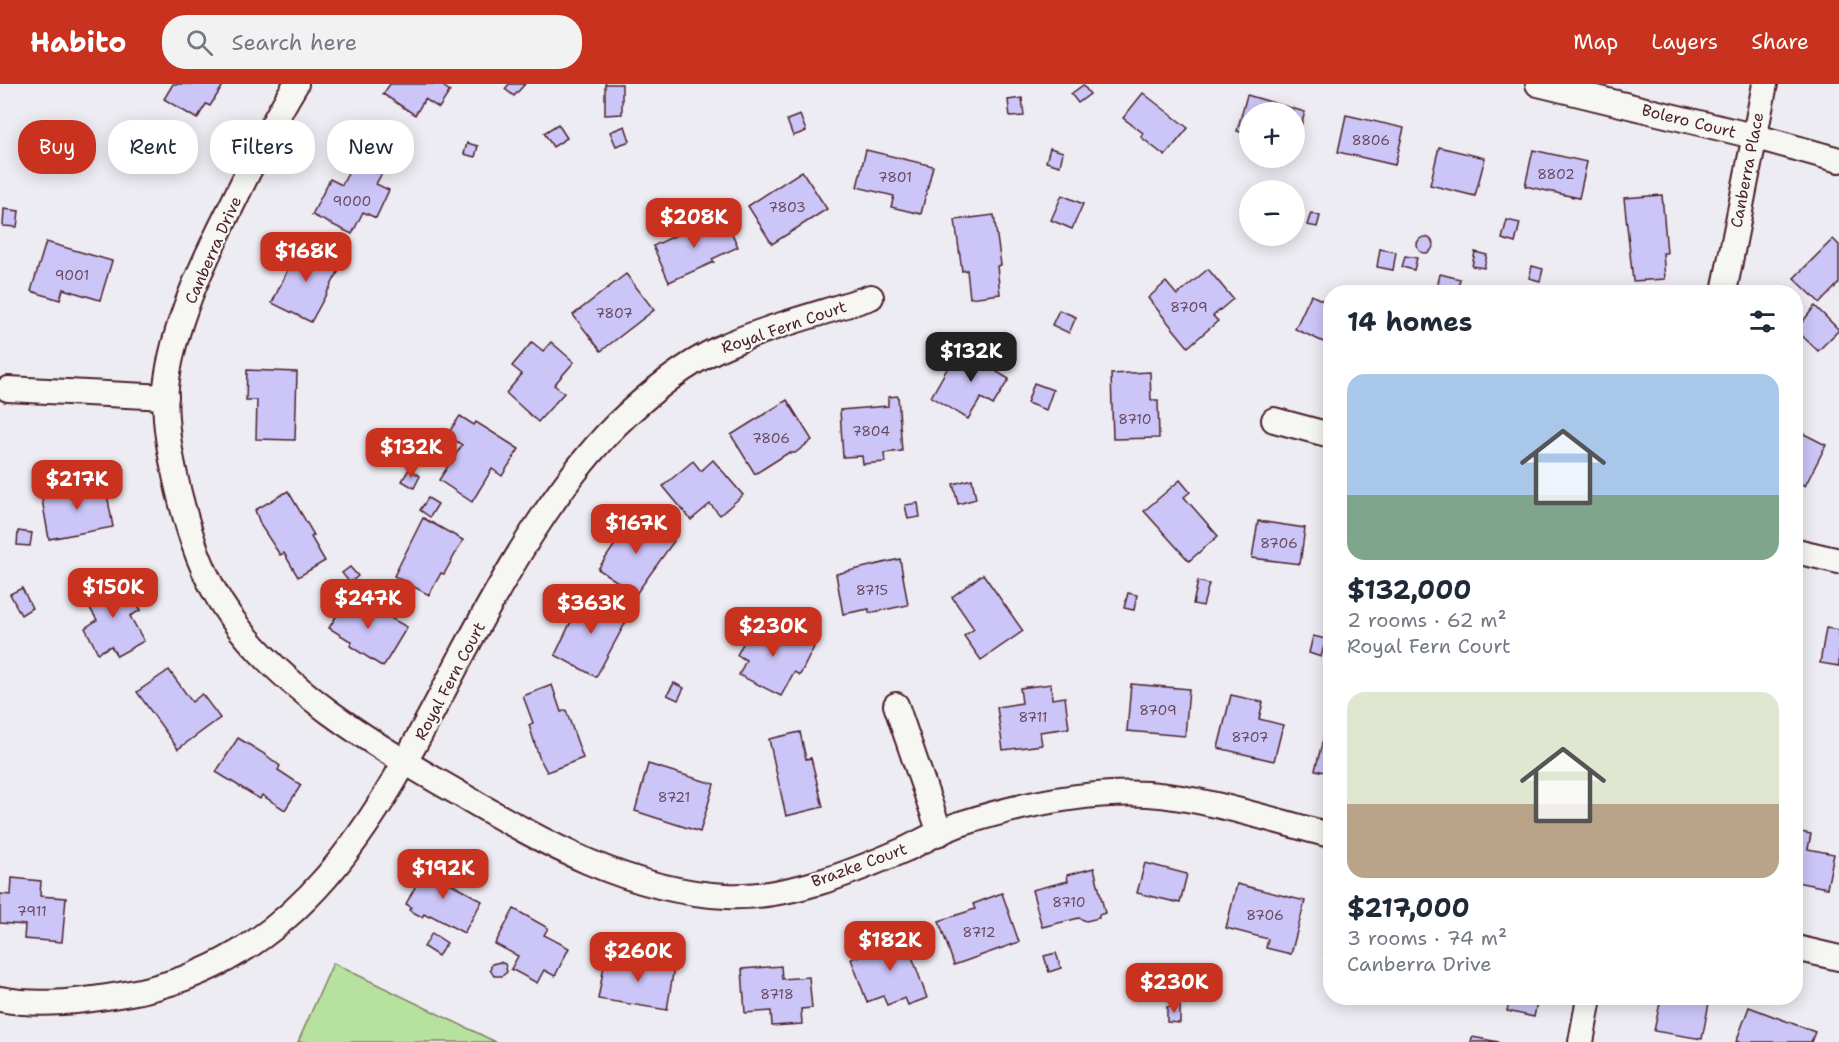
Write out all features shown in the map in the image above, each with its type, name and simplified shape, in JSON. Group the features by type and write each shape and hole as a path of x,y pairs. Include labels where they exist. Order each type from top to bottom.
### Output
{"street":[{"name":"Canberra Drive","path":"296,84 255,156 191,293 171,366 166,397 167,425 174,473 187,524 204,572 230,616 299,687 343,723 406,764"},
{"name":"Bolero Court","path":"1538,84 1753,136 1839,160"},
{"name":"Canberra Place","path":"1725,285 1765,84"},
{"name":"Royal Fern Court","path":"0,999 51,1002 102,998 150,990 207,971 257,939 293,910 333,871 375,814 406,764 463,653 519,557 561,491 588,455 616,425 649,394 681,370 717,350 870,297"},
{"path":"8,389 166,397"},
{"path":"1274,420 1323,433"},
{"path":"1803,553 1839,561"},
{"path":"896,705 940,833"},
{"name":"Brazke Court","path":"406,764 542,841 597,867 638,880 723,896 770,894 806,885 861,867 959,824 1021,808 1101,795 1144,794 1172,797 1323,833"},
{"path":"1803,950 1839,958"},
{"path":"1581,1042 1588,1005"}],"green space":[{"path":"333,963 496,1042 298,1042"}],"building":[{"path":"173,84 224,84 210,106 206,104 197,119 164,99"},
{"path":"390,84 440,84 450,91 439,108 425,99 415,115 383,94"},
{"path":"509,84 525,84 514,96 505,89"},
{"path":"605,84 622,84 622,114 605,115"},
{"path":"1083,85 1090,94 1078,103 1071,94"},
{"path":"1143,93 1188,128 1165,156 1141,137 1143,133 1123,118"},
{"path":"1247,95 1271,102 1245,102"},
{"path":"1022,98 1024,116 1010,117 1008,100"},
{"path":"800,115 806,131 793,136 787,120"},
{"path":"1346,115 1404,128 1395,165 1338,152"},
{"path":"558,124 567,138 553,147 544,133"},
{"path":"625,126 630,141 616,146 610,132"},
{"path":"467,143 478,146 475,157 464,154"},
{"path":"1439,147 1485,158 1475,196 1430,185"},
{"path":"1050,148 1063,152 1060,166 1046,162"},
{"path":"866,150 933,166 921,214 891,207 894,196 857,187"},
{"path":"1533,150 1587,162 1579,198 1525,186"},
{"path":"802,171 827,209 772,244 748,206"},
{"path":"348,174 381,174 376,184 389,190 376,218 363,212 352,234 312,215 330,179 342,185"},
{"path":"1062,195 1083,204 1072,229 1051,220"},
{"path":"1662,195 1667,253 1663,253 1665,279 1633,281 1624,198"},
{"path":"4,209 19,211 17,227 3,226"},
{"path":"1311,213 1320,216 1317,227 1307,225"},
{"path":"994,215 1001,265 997,266 1000,294 970,298 967,270 962,271 955,220"},
{"path":"725,218 738,247 712,259 714,262 669,282 653,246 698,225 700,230"},
{"path":"1507,220 1520,223 1515,243 1502,239"},
{"path":"1422,237 1428,237 1433,245 1431,251 1422,253 1417,248 1417,242"},
{"path":"1833,239 1839,245 1839,283 1820,303 1794,278"},
{"path":"46,242 112,261 100,300 63,289 60,300 31,291"},
{"path":"300,244 342,265 311,322 272,303"},
{"path":"1380,249 1396,252 1393,270 1377,267"},
{"path":"1475,252 1487,255 1484,268 1472,266"},
{"path":"1405,256 1417,258 1414,270 1402,267"},
{"path":"1532,266 1543,269 1540,281 1529,278"},
{"path":"1208,269 1233,299 1213,316 1218,321 1188,347 1148,298 1166,282 1177,295"},
{"path":"626,274 654,310 601,351 573,315"},
{"path":"1440,274 1460,279 1459,285 1438,285"},
{"path":"1311,295 1323,301 1323,342 1295,329"},
{"path":"1815,306 1839,330 1818,351 1803,337 1803,321"},
{"path":"1059,310 1076,317 1069,333 1052,325"},
{"path":"532,342 543,351 551,342 574,362 554,385 564,393 538,422 506,393 522,374 512,366"},
{"path":"977,345 1004,361 997,372 1009,379 993,405 981,398 968,419 931,397 951,362 964,368"},
{"path":"247,370 297,372 295,440 256,439 257,400 246,400"},
{"path":"1150,372 1151,400 1158,400 1159,438 1113,439 1111,374"},
{"path":"1034,383 1053,390 1046,410 1027,403"},
{"path":"898,396 902,451 884,453 885,462 863,464 862,456 843,457 840,410 888,406 888,397"},
{"path":"787,400 812,440 795,453 788,453 755,474 731,435"},
{"path":"460,416 474,425 476,422 519,449 502,476 492,469 472,502 439,480 462,445 447,435"},
{"path":"1803,434 1826,445 1805,486 1803,485"},
{"path":"713,460 743,495 720,515 710,504 691,520 663,486 693,461 701,471"},
{"path":"409,469 420,476 414,488 402,481"},
{"path":"972,479 976,499 958,504 953,484"},
{"path":"1180,480 1190,492 1184,497 1218,536 1189,561 1144,511"},
{"path":"105,483 113,527 49,539 41,494"},
{"path":"288,491 314,535 311,537 325,561 298,577 284,553 280,555 261,526 255,510"},
{"path":"428,498 438,504 430,517 420,510"},
{"path":"918,503 920,517 908,519 905,505"},
{"path":"635,515 674,541 636,594 598,569"},
{"path":"423,518 463,540 429,595 394,576"},
{"path":"1258,521 1305,528 1300,564 1252,558"},
{"path":"18,531 32,533 30,546 17,545"},
{"path":"900,559 908,605 869,613 869,609 843,614 836,574"},
{"path":"350,567 358,576 350,583 342,573"},
{"path":"983,574 1023,631 981,660 964,636 974,629 952,597"},
{"path":"117,577 130,601 134,599 141,610 130,616 144,641 117,656 111,646 98,653 85,628 97,620 83,596"},
{"path":"1198,581 1209,584 1203,606 1193,604"},
{"path":"22,588 32,608 21,615 10,594"},
{"path":"585,592 629,616 596,677 555,655"},
{"path":"1128,593 1137,595 1134,610 1124,608"},
{"path":"349,595 407,627 383,667 350,646 352,642 329,628"},
{"path":"765,622 814,647 800,675 794,672 781,696 739,675 746,660 737,655 747,636 755,640"},
{"path":"1826,628 1839,630 1839,666 1820,663"},
{"path":"1313,636 1323,638 1321,657 1309,653"},
{"path":"169,670 192,702 202,694 220,718 178,749 137,692"},
{"path":"674,683 684,688 678,700 667,695"},
{"path":"1051,684 1052,699 1065,697 1069,728 1040,732 1042,745 1003,750 997,707 1022,703 1020,688"},
{"path":"1131,684 1189,689 1185,736 1127,731"},
{"path":"552,685 561,712 566,710 583,758 547,772 539,757 529,725 533,723 523,696"},
{"path":"1231,695 1263,702 1259,719 1283,725 1274,761 1218,748"},
{"path":"800,732 806,759 811,758 823,807 786,816 769,739"},
{"path":"238,738 266,755 280,766 278,770 301,785 285,810 262,795 260,799 216,772"},
{"path":"1323,740 1323,772 1315,770"},
{"path":"648,764 714,784 700,832 635,811"},
{"path":"1803,832 1811,834 1808,849 1834,854 1827,888 1803,883"},
{"path":"428,863 453,878 450,883 482,901 464,933 430,915 429,917 424,914 422,917 409,910 411,907 406,904"},
{"path":"1145,863 1187,874 1180,903 1137,893"},
{"path":"1094,868 1105,913 1099,915 1099,918 1086,921 1079,918 1042,927 1032,890 1068,881 1067,875"},
{"path":"12,878 41,881 40,896 66,898 62,942 24,939 25,925 0,923 0,894 11,895"},
{"path":"1237,884 1305,901 1291,954 1266,948 1268,939 1226,928"},
{"path":"1002,893 1019,942 954,965 939,921 975,909 973,904"},
{"path":"514,909 548,928 544,935 569,948 555,976 544,970 537,983 511,969 518,956 495,944"},
{"path":"903,931 927,998 908,1005 905,998 887,1005 883,996 867,1002 851,959 879,949 876,941"},
{"path":"432,933 447,943 438,956 424,947"},
{"path":"1056,953 1061,968 1049,972 1044,956"},
{"path":"644,955 675,961 667,1010 598,999 605,960 643,967"},
{"path":"500,962 505,964 507,972 502,976 494,976 490,970 492,964"},
{"path":"781,966 782,979 809,977 812,1008 801,1009 802,1024 772,1026 771,1011 745,1013 742,969"},
{"path":"1508,1005 1537,1005 1534,1017 1507,1011"},
{"path":"1660,1005 1709,1005 1702,1039 1654,1031"},
{"path":"1180,1006 1180,1023 1167,1022 1167,1007"},
{"path":"1749,1007 1815,1032 1811,1042 1736,1042"},
{"path":"1472,1037 1499,1042 1471,1042"}]}
